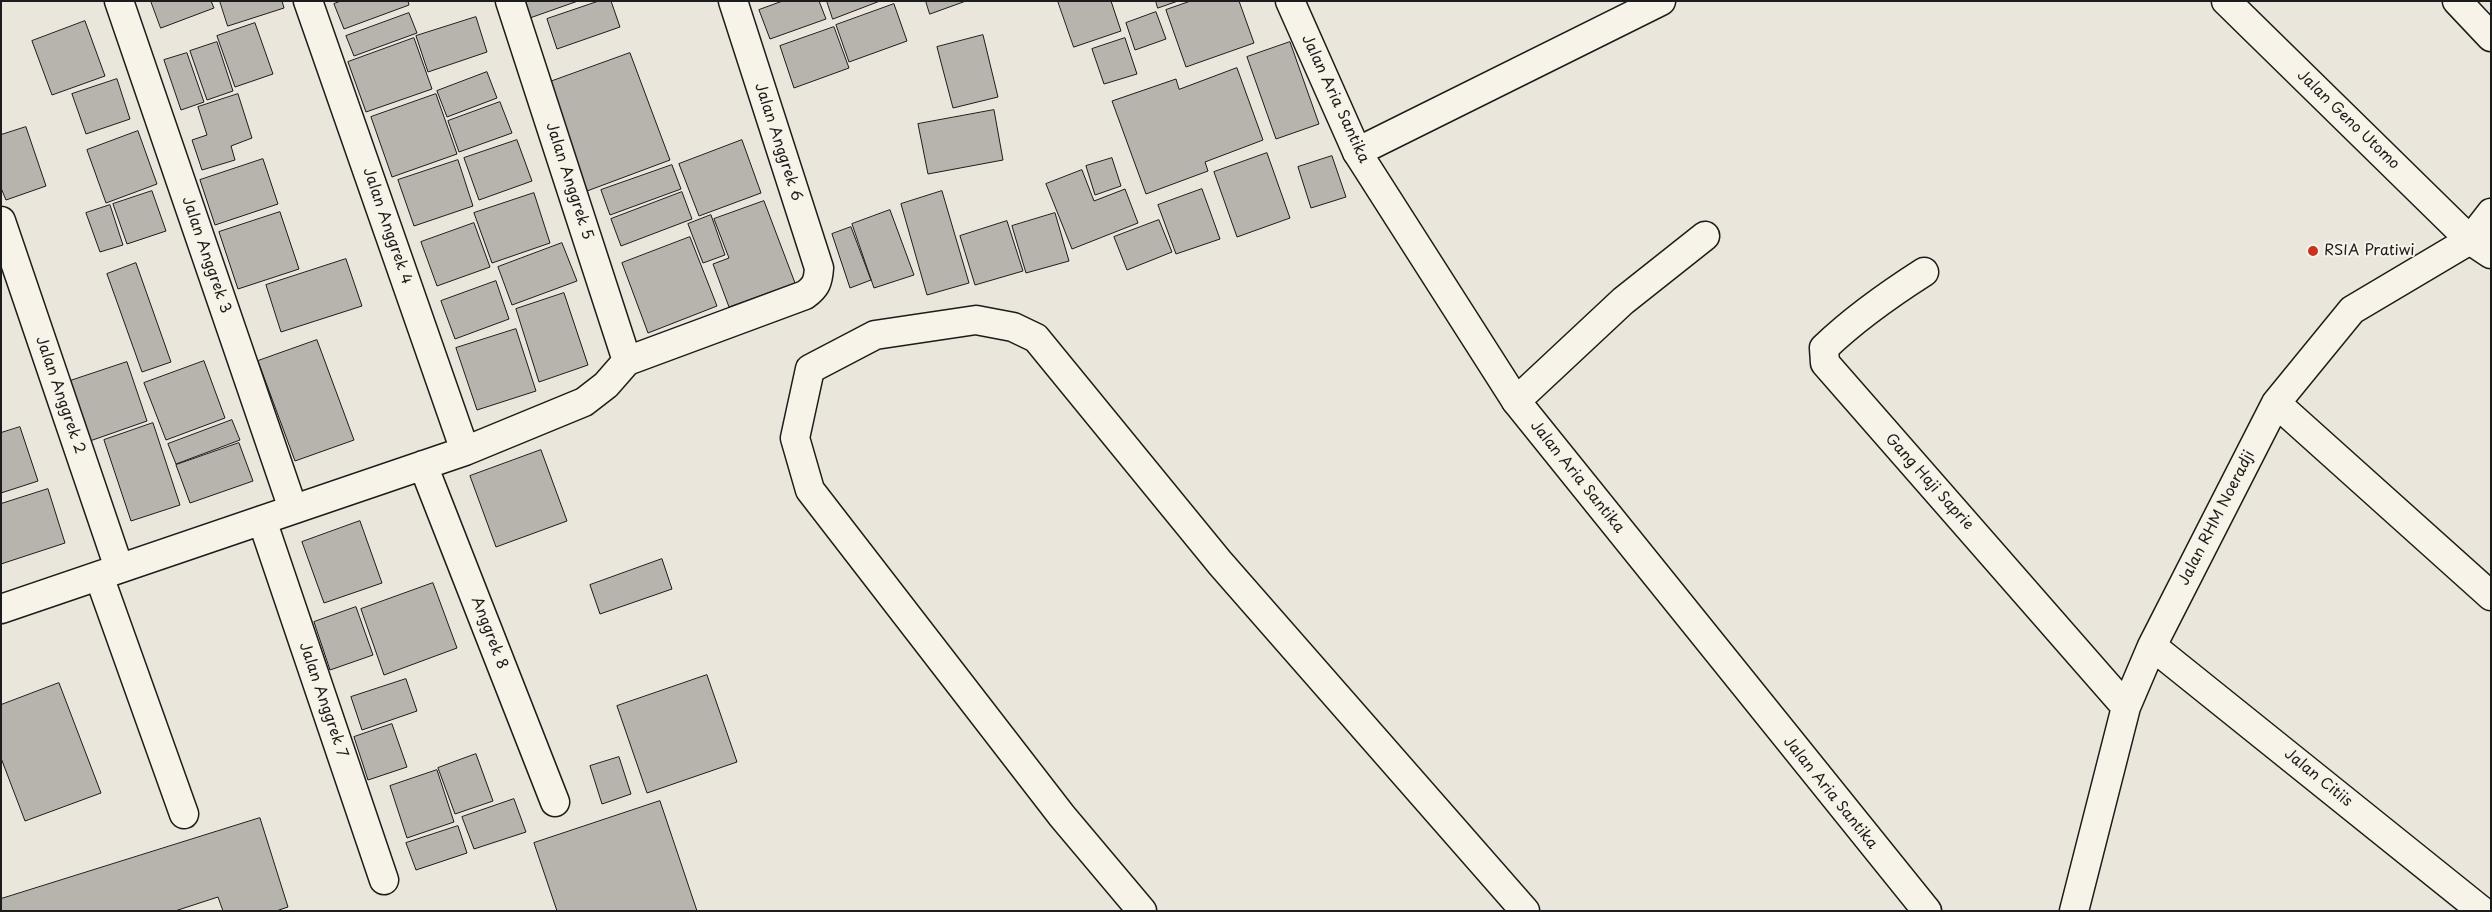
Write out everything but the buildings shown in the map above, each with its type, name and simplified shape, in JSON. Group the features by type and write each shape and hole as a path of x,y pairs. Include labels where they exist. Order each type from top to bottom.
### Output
{"street":[{"name":"Jalan Anggrek 3","path":"119,1 293,509"},
{"name":"Jalan Anggrek 4","path":"308,1 465,451"},
{"name":"Jalan Anggrek 5","path":"510,1 627,361"},
{"name":"Jalan Anggrek 6","path":"627,361 805,295 818,282 819,268 733,1"},
{"name":"Jalan Aria Santika","path":"1290,1 1357,152 1516,401 1927,911"},
{"path":"1357,152 1661,1"},
{"name":"Jalan Geno Utomo","path":"2226,1 2485,233"},
{"path":"2458,1 2491,37"},
{"name":"Jalan Anggrek 2","path":"1,221 184,814"},
{"name":"Jalan RHM Noeradji","path":"2074,911 2126,707 2152,646 2276,403 2352,310 2485,233"},
{"path":"1516,401 1623,301 1705,236"},
{"name":"Gang Haji Saprie","path":"1924,272 1882,299 1840,332 1824,348 1825,363 2126,707"},
{"path":"1142,911 1062,816 810,490 795,438 810,369 875,335 976,320 1013,328 1036,338 1220,563 1525,911"},
{"path":"1,609 465,451 584,402 606,385 627,361"},
{"path":"2276,403 2491,596"},
{"name":"Anggrek 8","path":"423,465 555,802"},
{"name":"Jalan Anggrek 7","path":"262,520 384,880"},
{"name":"Jalan Citiis","path":"2152,646 2482,911"}],"place":[{"name":"RSIA Pratiwi","path":"2313,251"}]}
